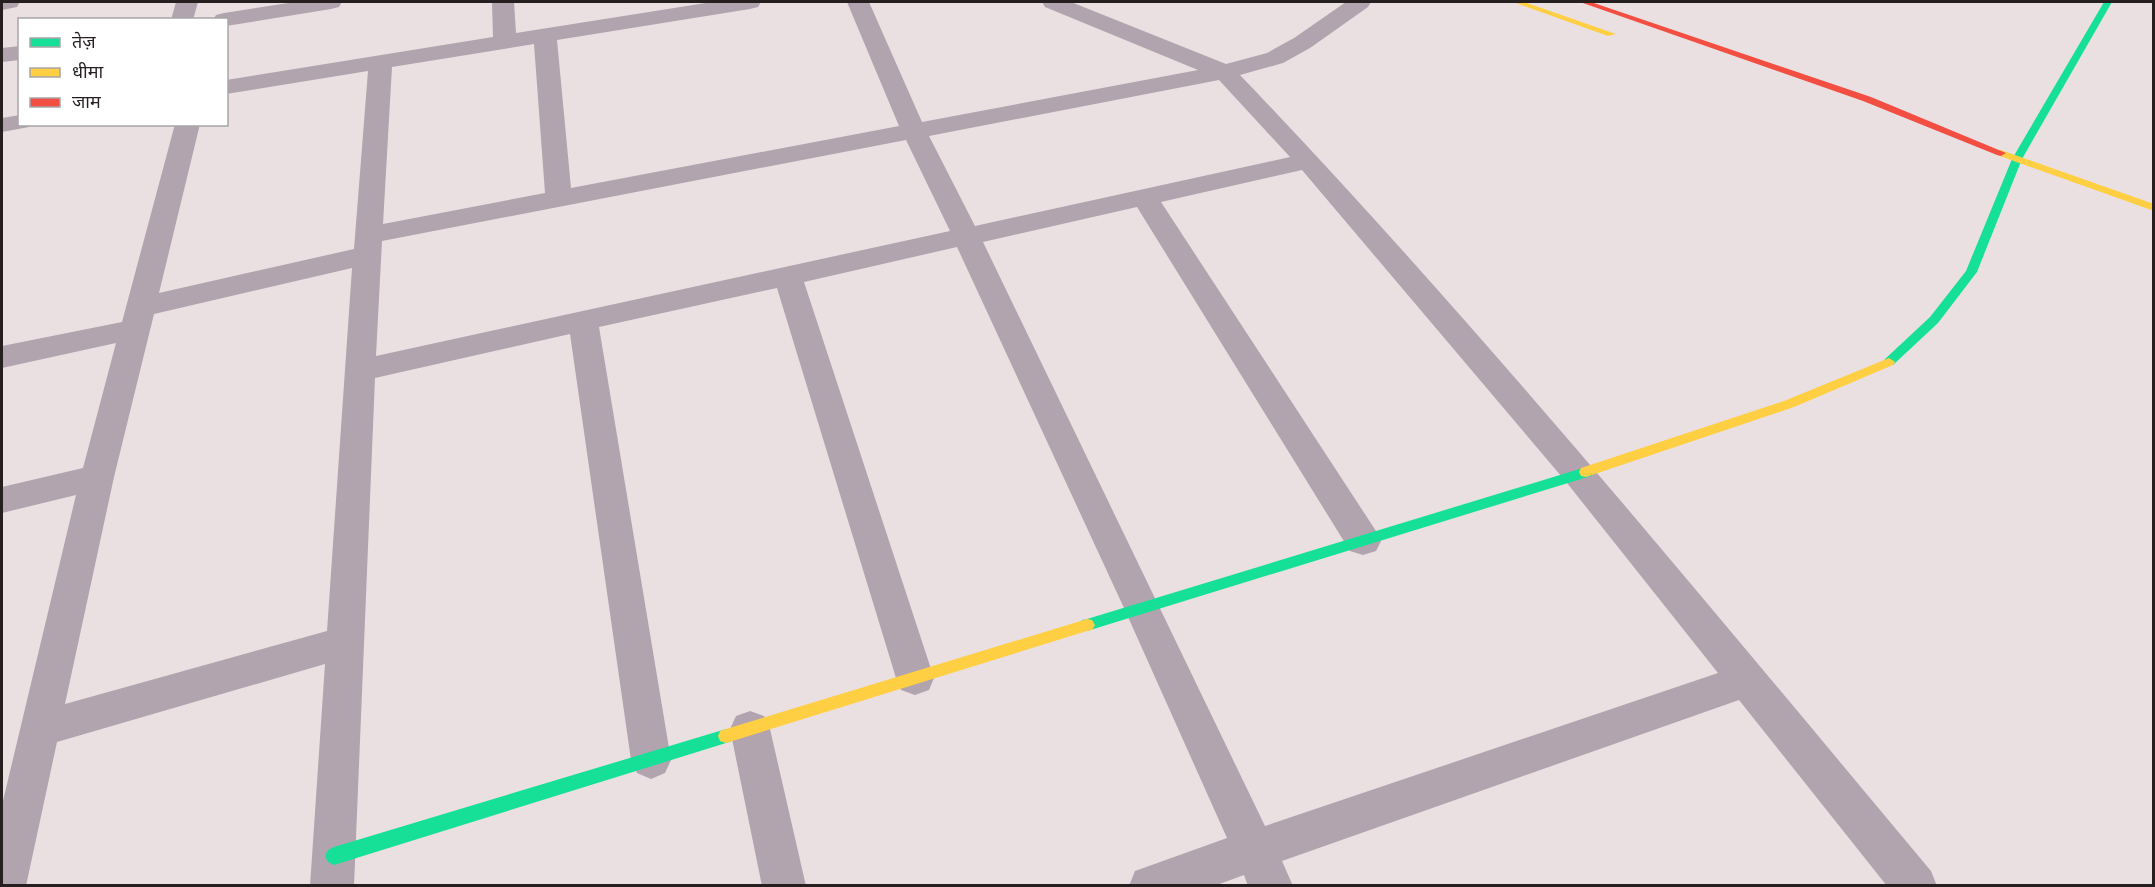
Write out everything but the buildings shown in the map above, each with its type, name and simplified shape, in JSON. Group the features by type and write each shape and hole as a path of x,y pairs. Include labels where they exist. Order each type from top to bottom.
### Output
{"main road":[{"path":"1518,2 1628,40"},
{"path":"1584,2 1867,99 1988,148 2154,208"},
{"path":"333,871 651,760 1580,474 1789,404 1887,363 1934,320 1971,272 2017,159 2108,2"},
{"path":"1913,132 1988,148"}],"street":[{"path":"2,3 9,2"},
{"path":"183,18 187,2"},
{"path":"228,19 309,3 331,2"},
{"path":"502,2 505,42"},
{"path":"228,87 544,36 652,9 750,2"},
{"path":"858,2 914,131 1143,608 1263,868"},
{"path":"1053,2 1224,72 1308,161 1580,474 1915,885"},
{"path":"2,357 138,318 369,245 559,199 1224,72 1275,58 1302,43 1360,2"},
{"path":"544,36 559,199"},
{"path":"2,55 18,52"},
{"path":"333,871 360,370 380,63"},
{"path":"4,885 97,477 187,126"},
{"path":"360,370 1308,161"},
{"path":"1144,197 1363,541"},
{"path":"788,276 915,678"},
{"path":"583,321 651,760"},
{"path":"2,500 97,477"},
{"path":"40,729 345,642"},
{"path":"1151,885 1263,868 1747,680"},
{"path":"750,729 784,885"}],"traffic: fast":[{"path":"1889,362 1934,320 1971,272 2017,159 2108,2"},
{"path":"1087,625 1586,472"},
{"path":"334,856 726,736"}],"traffic: slow":[{"path":"1517,2 1611,34"},
{"path":"2001,153 2154,208"},
{"path":"1586,472 1789,404 1889,362"},
{"path":"726,736 1087,625"}],"traffic: jam":[{"path":"1584,2 1867,99 2001,153"}]}
